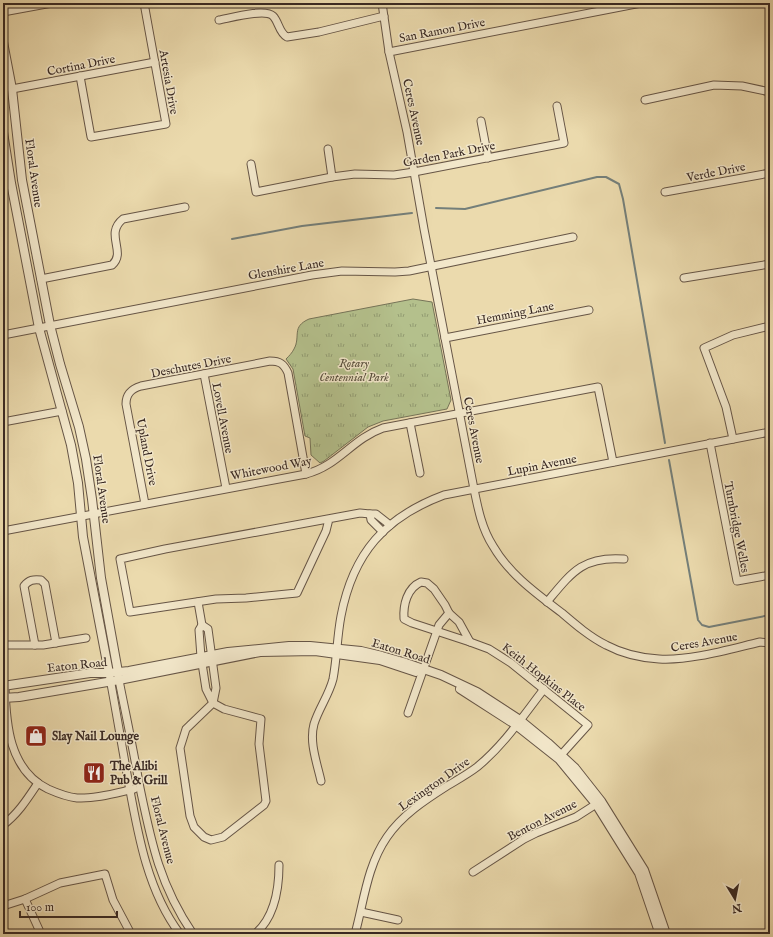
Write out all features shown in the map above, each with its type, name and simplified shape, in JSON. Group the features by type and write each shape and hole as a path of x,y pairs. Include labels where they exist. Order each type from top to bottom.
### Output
{"street":[{"path":"3,12 52,3"},
{"name":"Artesia Drive","path":"80,76 91,137 166,124 144,3"},
{"name":"Ceres Avenue","path":"382,3 389,52 407,132 474,489 481,519 493,546 510,569 547,602 588,634 606,645 622,652 641,657 677,659 760,642 770,643"},
{"name":"San Ramon Drive","path":"389,52 641,3"},
{"path":"219,20 254,13 270,14 273,16 283,35 287,37 319,32 384,16"},
{"name":"Floral Avenue","path":"3,42 12,89 22,180 50,325 83,442 91,492 102,584 150,838 160,872 177,908 193,934"},
{"name":"Cortina Drive","path":"12,89 155,62"},
{"path":"646,100 714,85 742,86 770,92"},
{"name":"Garden Park Drive","path":"250,164 256,192 355,174 394,175 414,172 564,143 557,106"},
{"path":"481,122 488,158"},
{"name":"Floral Avenue","path":"3,132 11,183 39,328 68,429 75,463 81,517 93,595 140,840 151,878 167,912 180,934"},
{"path":"328,149 332,177"},
{"name":"Verde Drive","path":"665,192 770,173"},
{"path":"41,279 112,265 116,262 118,256 114,232 118,223 123,219 185,207"},
{"name":"Glenshire Lane","path":"3,335 327,272 356,270 395,272 432,267 573,237"},
{"path":"684,278 770,264"},
{"name":"Hemming Lane","path":"445,338 589,310"},
{"path":"733,439 726,407 704,348 733,335 770,326"},
{"name":"Deschutes Drive","path":"126,404 126,398 129,392 134,388 276,361 285,367 288,373 306,474"},
{"name":"Lovell Avenue","path":"204,374 226,488"},
{"name":"Whitewood Way","path":"3,531 306,474 322,469 364,436 383,428 598,387 612,462"},
{"name":"Upland Drive","path":"126,404 145,504"},
{"path":"3,422 62,411"},
{"path":"410,423 420,473"},
{"name":"Lupin Avenue","path":"321,781 312,734 314,724 332,680 344,600 351,579 363,556 390,525 408,511 444,495 770,432"},
{"name":"Turnbridge Welles","path":"710,443 736,582 770,575"},
{"path":"329,518 326,531 297,593 246,598 216,599 130,612 120,559 166,549 329,518 360,513 376,514 390,525"},
{"path":"370,514 371,520 383,532"},
{"path":"547,602 571,574 581,566 602,558 624,559"},
{"path":"34,645 24,586 28,581 34,579 41,580 45,584 56,642"},
{"name":"Keith Hopkins Place","path":"470,642 459,622 449,613 445,605 427,583 422,582 416,584 406,597 403,608 404,619 489,649 544,689 588,725 561,755"},
{"path":"198,602 202,625 199,630 206,690 213,703 224,709 261,719 259,744 266,801 264,805 223,837 211,840 204,838 194,827 190,816 180,748 186,729 213,703 216,688 208,629 202,625"},
{"path":"408,713 437,631 442,620 449,613"},
{"path":"3,645 34,645 86,638"},
{"name":"Eaton Road","path":"4,698 19,697 110,682 119,676 202,660 228,652 269,647 310,646 337,651 382,656 453,681 477,692 561,755 575,768 644,870 666,934"},
{"name":"Eaton Road","path":"4,686 90,673 109,673 119,676"},
{"path":"4,686 4,698 9,732 16,756 24,769 38,783 53,791 77,798 88,798 140,787"},
{"name":"Lexington Drive","path":"355,934 370,871 378,852 387,837 411,811 476,768 487,758 506,740 544,689"},
{"path":"518,723 559,759 598,802 639,873 660,934"},
{"path":"3,825 18,811 38,783"},
{"name":"Benton Avenue","path":"473,872 536,833 576,817 598,802"},
{"path":"255,934 267,921 273,908 279,883 279,865"},
{"path":"3,906 25,899 60,883 105,874 114,900 130,934"},
{"path":"25,899 42,934"},
{"path":"361,912 398,920"}],"green space":[{"name":"Rotary Centennial Park","path":"413,299 432,302 451,400 447,409 383,421 368,427 320,463 311,455 310,438 305,436 293,369 286,359 294,349 300,325 309,319"}],"waterway":[{"path":"436,208 465,209 597,177 606,177 619,184 623,199 665,443"},
{"path":"232,239 302,226 412,213"},
{"path":"669,460 698,620 702,625 709,627 770,615"}],"place":[{"name":"Slay Nail Lounge","path":"36,736"},
{"name":"The Alibi Pub & Grill","path":"94,773"}]}
